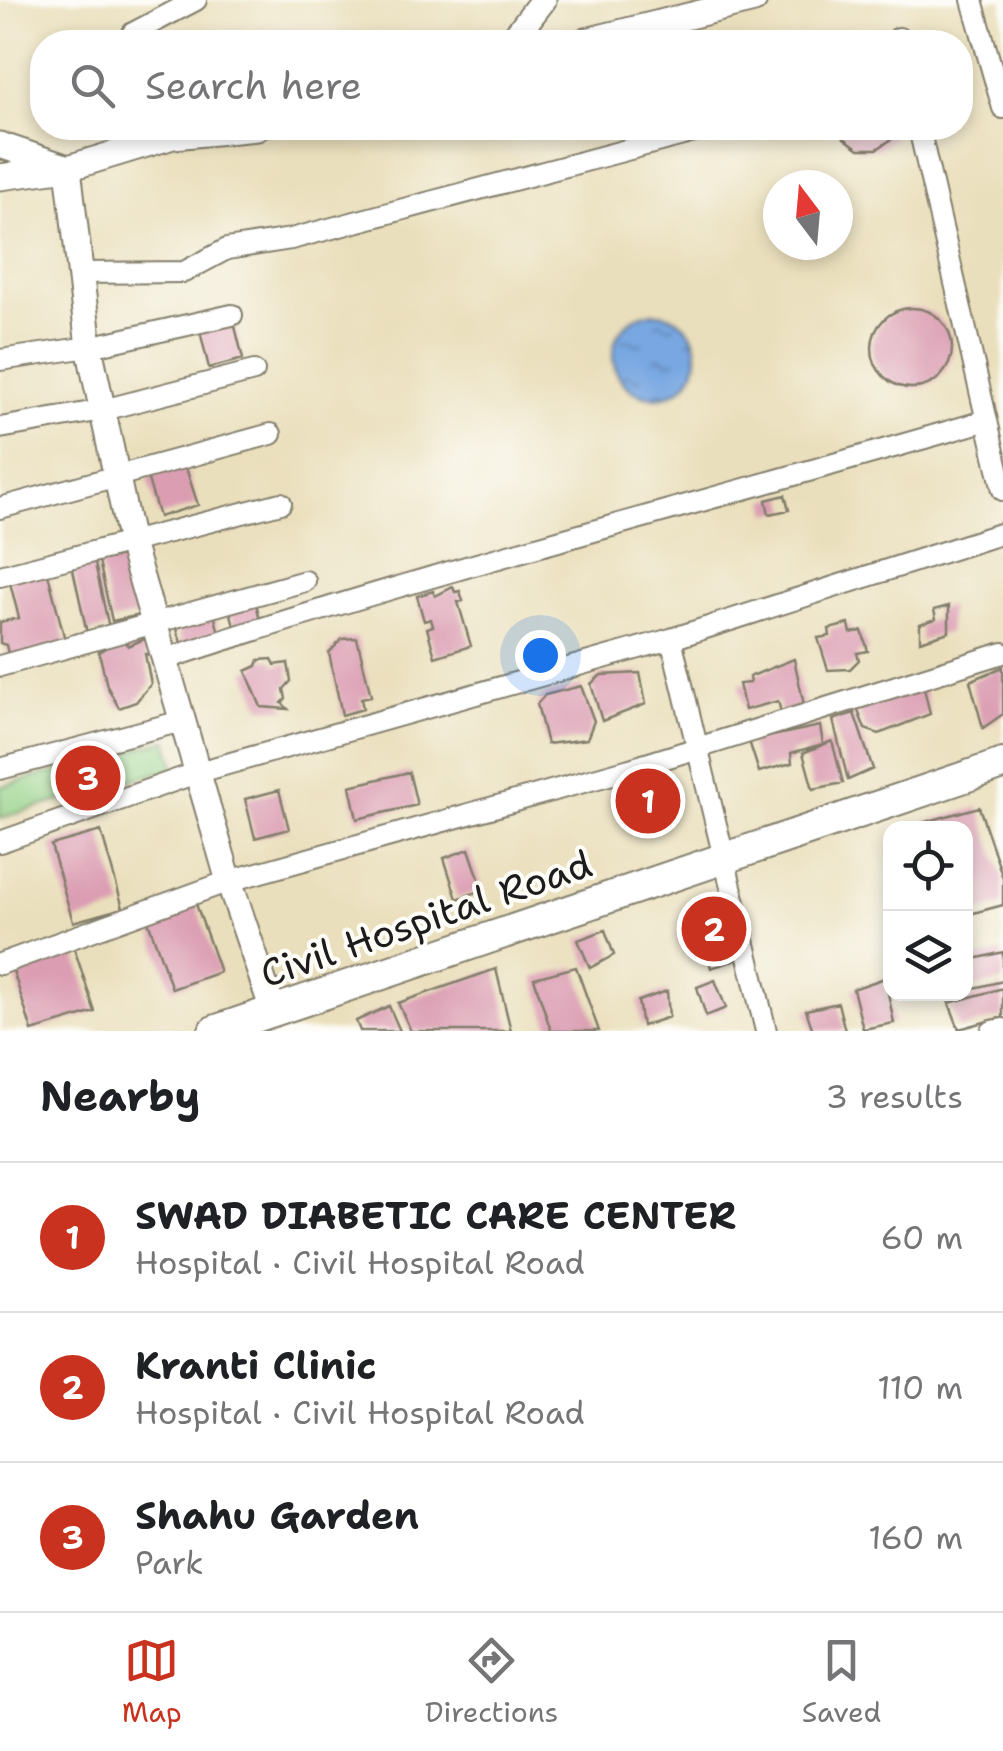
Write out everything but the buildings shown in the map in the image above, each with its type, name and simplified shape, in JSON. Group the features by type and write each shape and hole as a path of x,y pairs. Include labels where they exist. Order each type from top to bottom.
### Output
{"main road":[{"name":"Civil Hospital Road","path":"214,1031 277,1022 1003,764"}],"street":[{"path":"139,30 196,0"},
{"path":"520,30 542,0"},
{"path":"631,30 754,0"},
{"path":"972,0 1003,108"},
{"path":"0,177 68,168 136,140"},
{"path":"80,274 184,272 227,249 291,239 664,140"},
{"path":"921,140 1003,490"},
{"path":"0,145 68,168"},
{"path":"68,168 89,347 131,543 229,880 277,1022"},
{"path":"0,360 89,347 232,315"},
{"path":"0,428 103,410 254,371"},
{"path":"166,658 315,609 677,511 984,421"},
{"path":"0,508 271,434"},
{"path":"0,576 281,503"},
{"path":"0,842 199,772 671,639 1003,533"},
{"path":"0,666 305,581"},
{"path":"671,639 766,1031"},
{"path":"0,964 229,880 696,750 1003,653"},
{"path":"0,769 182,721"},
{"path":"992,1031 1003,1029"}],"green space":[{"path":"167,740 175,768 0,818 0,787"}],"water":[{"path":"655,313 678,320 690,332 697,355 690,378 678,390 655,397 632,390 620,378 613,355 620,332 632,320"}],"place":[{"name":"Shahu Garden","path":"88,778"},
{"name":"SWAD DIABETIC CARE CENTER","path":"648,801"},
{"name":"Kranti Clinic","path":"714,929"}]}
